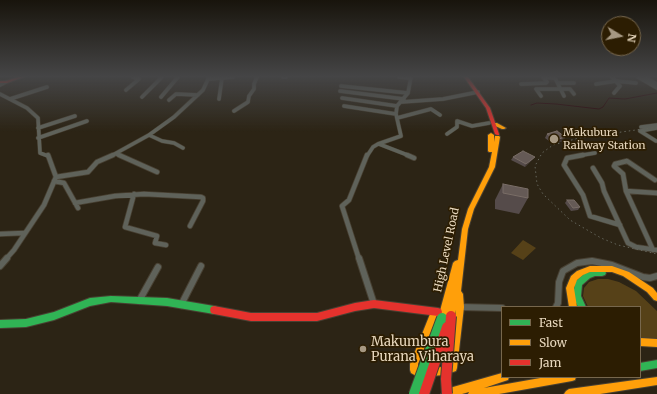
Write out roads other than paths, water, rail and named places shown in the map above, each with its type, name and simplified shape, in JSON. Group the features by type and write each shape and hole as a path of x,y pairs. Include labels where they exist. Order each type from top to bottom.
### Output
{"main road":[{"name":"High Level Road","path":"414,394 446,317 457,306 465,229 471,208 492,167 494,135 492,123 488,108 479,95"},
{"path":"492,123 504,128"},
{"name":"High Level Road","path":"424,394 446,317 456,271 460,228 466,208 489,164 494,135"},
{"path":"573,306 570,288 574,278 580,273 590,269 612,269 626,274 650,290 657,298"},
{"path":"582,306 577,296 579,283 587,276 595,273 615,274 632,282 645,291 657,303"},
{"path":"0,324 26,322 54,316 99,300 111,299 181,305 258,317 317,316 374,304 435,312 446,317 447,394 502,378"},
{"path":"435,312 414,364 414,370 418,373 444,371 453,368 455,360 457,306"},
{"path":"641,342 657,343"},
{"path":"641,367 657,364"},
{"path":"473,394 566,378"},
{"path":"569,394 657,381"}],"street":[{"path":"0,266 44,205 55,179 48,155 40,153 38,118 27,108 3,95"},
{"path":"10,99 21,95"},
{"path":"169,100 174,95"},
{"path":"55,179 88,172 97,162 116,154 149,135 174,117 198,95"},
{"path":"234,111 248,102 249,95"},
{"path":"371,95 403,100 443,99 463,95"},
{"path":"374,304 342,206 349,200 367,155 373,147 401,136 397,116 397,106 406,95"},
{"path":"342,98 397,106"},
{"path":"344,106 397,116 432,109 440,115"},
{"path":"38,128 75,116"},
{"path":"38,138 87,121"},
{"path":"447,134 457,128 457,121 472,126 492,123"},
{"path":"641,127 657,124"},
{"path":"656,141 640,131 657,128"},
{"path":"149,135 162,141 174,143 183,148"},
{"path":"378,144 414,158"},
{"path":"595,153 567,158 564,165 583,195 590,216 620,225"},
{"path":"116,154 157,172"},
{"path":"655,180 627,161 615,164 614,166 623,174 626,191 642,228 655,250"},
{"path":"593,168 602,183 604,191 631,246 655,250"},
{"path":"55,179 64,183 76,206 115,196 134,194 203,198 203,201 190,226"},
{"path":"626,191 657,193"},
{"path":"134,194 125,227 157,236 155,243 166,245"},
{"path":"0,234 24,233"},
{"path":"557,305 559,282 563,271 577,263 592,261 612,265 643,277 650,278 657,276"},
{"path":"181,305 201,266"},
{"path":"139,301 158,267"},
{"path":"457,306 501,308"}],"waterway":[{"path":"531,105 537,103 556,104 599,109 603,107 609,98 625,99 644,95"}],"railway":[{"path":"657,127 579,138 553,145 542,153 535,166 537,184 543,194 570,220 601,238 618,245 657,254"}],"place":[{"name":"Makubura Railway Station","path":"554,139"},
{"name":"Makumbura Purana Viharaya","path":"363,349"}]}
